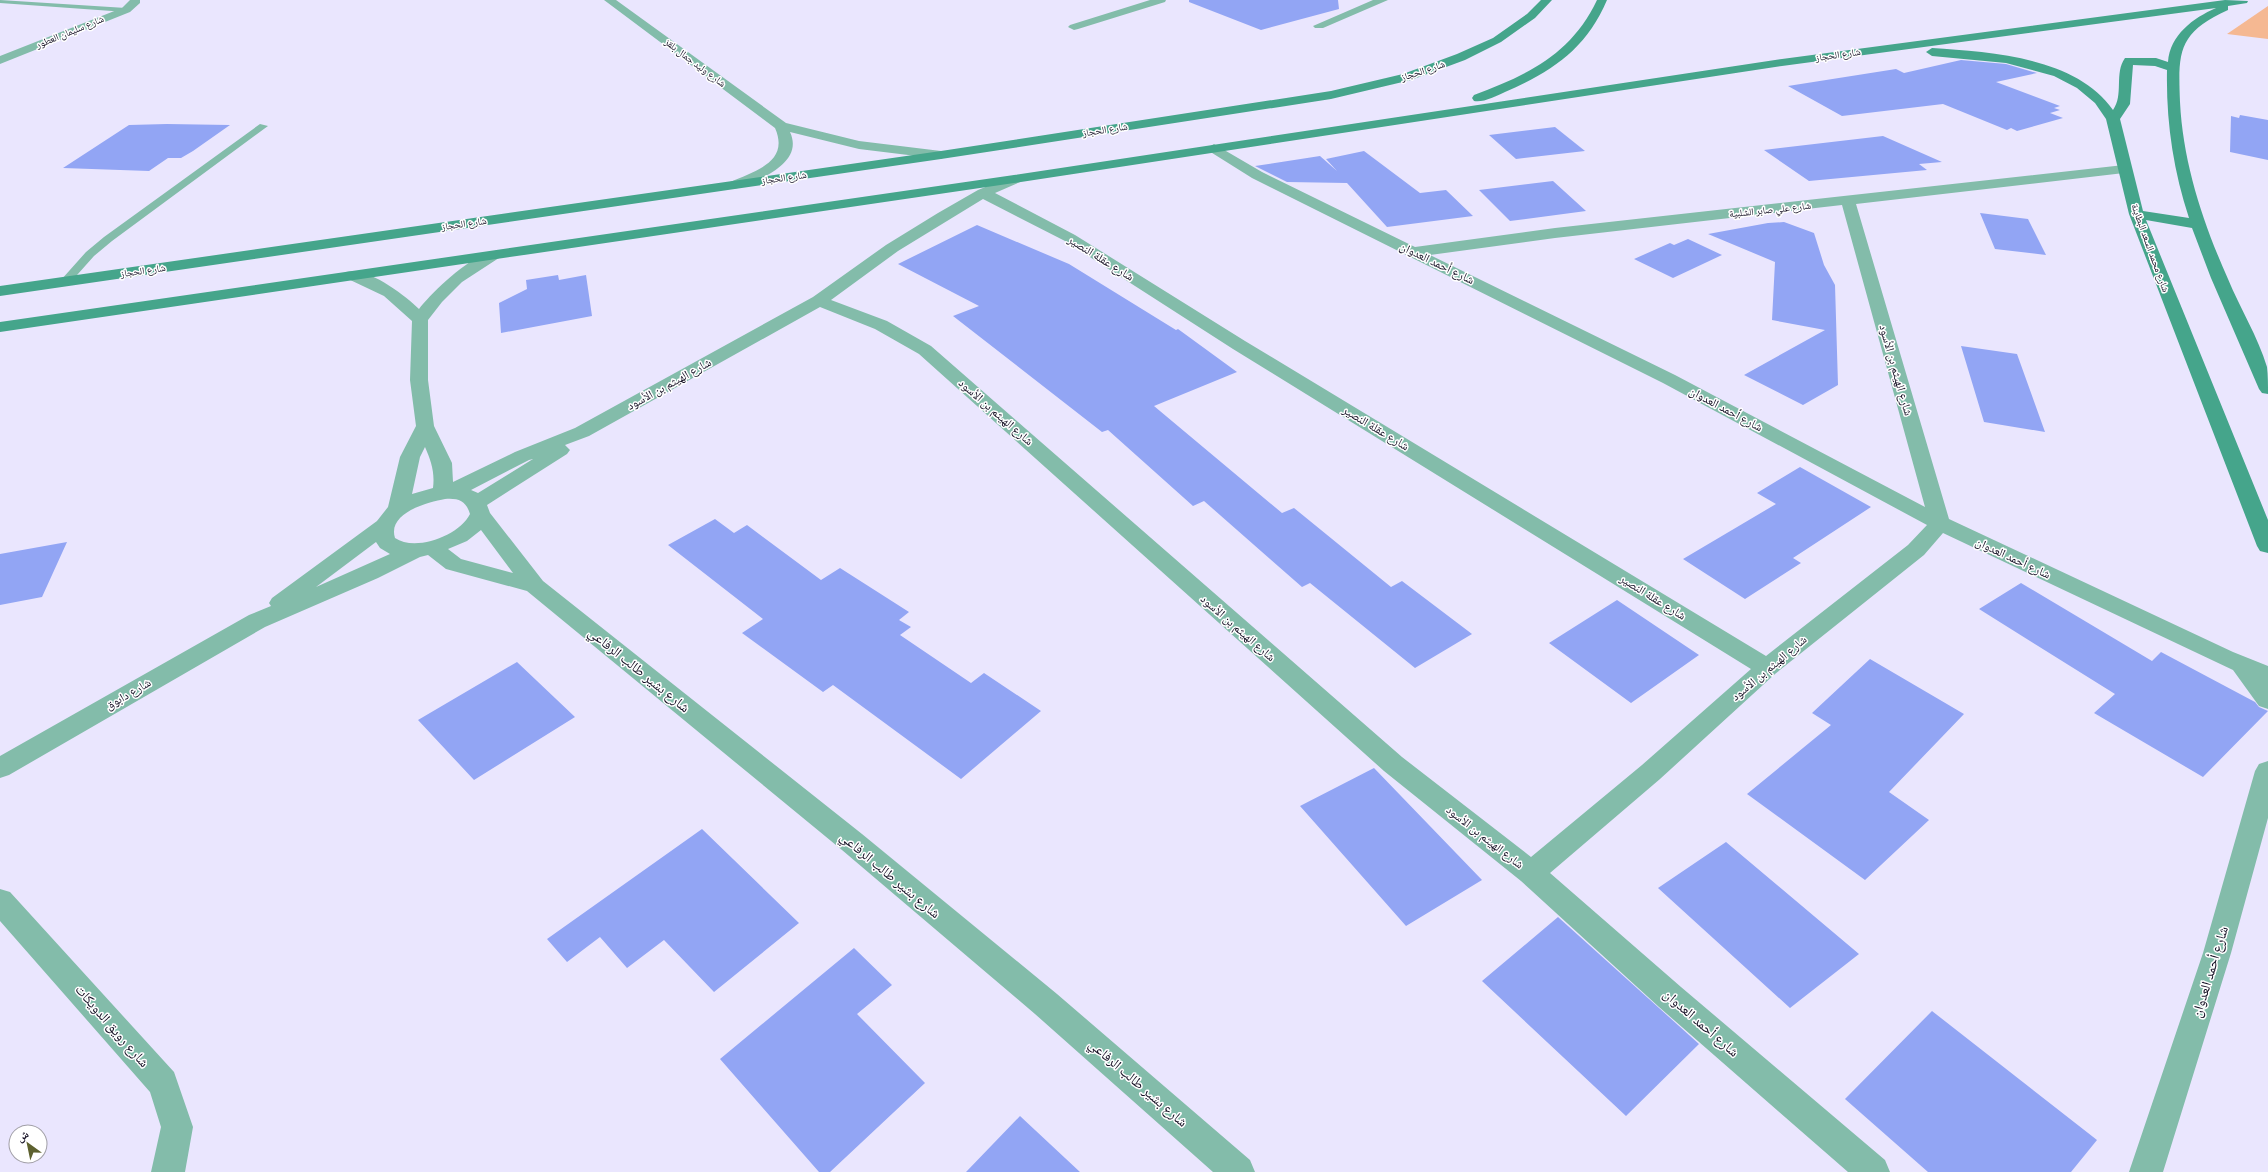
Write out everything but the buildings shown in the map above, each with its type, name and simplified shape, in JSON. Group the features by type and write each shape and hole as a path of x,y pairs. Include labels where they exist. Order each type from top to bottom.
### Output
{"main road":[{"name":"شارع الحجاز","path":"0,291 941,156 1330,95 1407,77 1444,64 1497,40 1531,16 1547,0"},
{"name":"شارع الحجاز","path":"1432,114 1512,85 1557,60 1575,45 1586,32 1598,13 1602,0"},
{"name":"شارع الحجاز","path":"0,327 1016,179 1432,114 1875,50 2244,1"},
{"path":"2244,1 2212,13 2190,28 2177,46 2174,68 2173,100 2176,136 2184,177 2198,224 2268,389"},
{"name":"شارع محمد السعد البطاينة","path":"1875,50 1964,54 2030,65 2068,79 2084,87 2101,101 2113,119 2136,214 2268,546"},
{"path":"2113,119 2124,104 2128,64 2130,61 2145,60 2174,68"},
{"path":"2136,214 2198,224"}],"street":[{"name":"شارع سليمان العطور","path":"0,60 126,10 135,3 135,0"},
{"name":"شارع وليد جمال بلقز","path":"609,0 781,126 859,145 941,156"},
{"path":"1074,27 1161,0"},
{"path":"1319,26 1383,0"},
{"path":"735,185 772,166 783,155 787,141 781,126"},
{"name":"شارع أحمد العدوان","path":"1214,148 1257,175 1416,252 1669,379 1940,523 2240,664 2268,675"},
{"name":"شارع علي صابر الشلبية","path":"1416,252 1555,233 2124,169"},
{"name":"شارع الهيثم بن الأسود","path":"391,517 412,501 446,493 522,456 582,432 819,301 892,248 983,194 1016,179"},
{"name":"شارع عقلة النصير","path":"983,194 1070,238 1240,345 1767,668"},
{"name":"شارع الهيثم بن الأسود","path":"819,301 881,325 925,350 1393,764 1531,873 1650,772 1767,668 1916,550 1940,523 1848,201"},
{"path":"479,508 472,497 446,493 442,463 424,426 419,380 420,320 436,298 456,279 497,254"},
{"path":"352,275 372,282 397,296 420,320"},
{"path":"424,426 410,457 391,517 383,535 388,544 399,549 424,549"},
{"name":"شارع الهيثم بن الأسود","path":"479,508 582,432"},
{"name":"شارع دابوق","path":"0,768 257,621 424,549 458,538 469,530 479,508"},
{"name":"شارع بشير طالب الرفاعي","path":"479,508 535,586 852,842 1035,994 1238,1172"},
{"name":"شارع دابوق","path":"257,621 391,517"},
{"name":"شارع بشير طالب الرفاعي","path":"424,549 454,564 535,586"},
{"name":"شارع أحمد العدوان","path":"2240,664 2268,700"},
{"name":"شارع أحمد العدوان","path":"2146,1172 2217,953 2268,771"},
{"name":"شارع أحمد العدوان","path":"1531,873 1670,997 1873,1172"},
{"name":"شارع رويق الدويكات","path":"0,901 163,1084 177,1127 171,1165 168,1172"}],"lane":[{"path":"0,1 126,10"},
{"path":"65,282 90,254 108,238 263,126"}],"shaded area":[{"path":"2268,6 2268,39 2227,34"}]}
